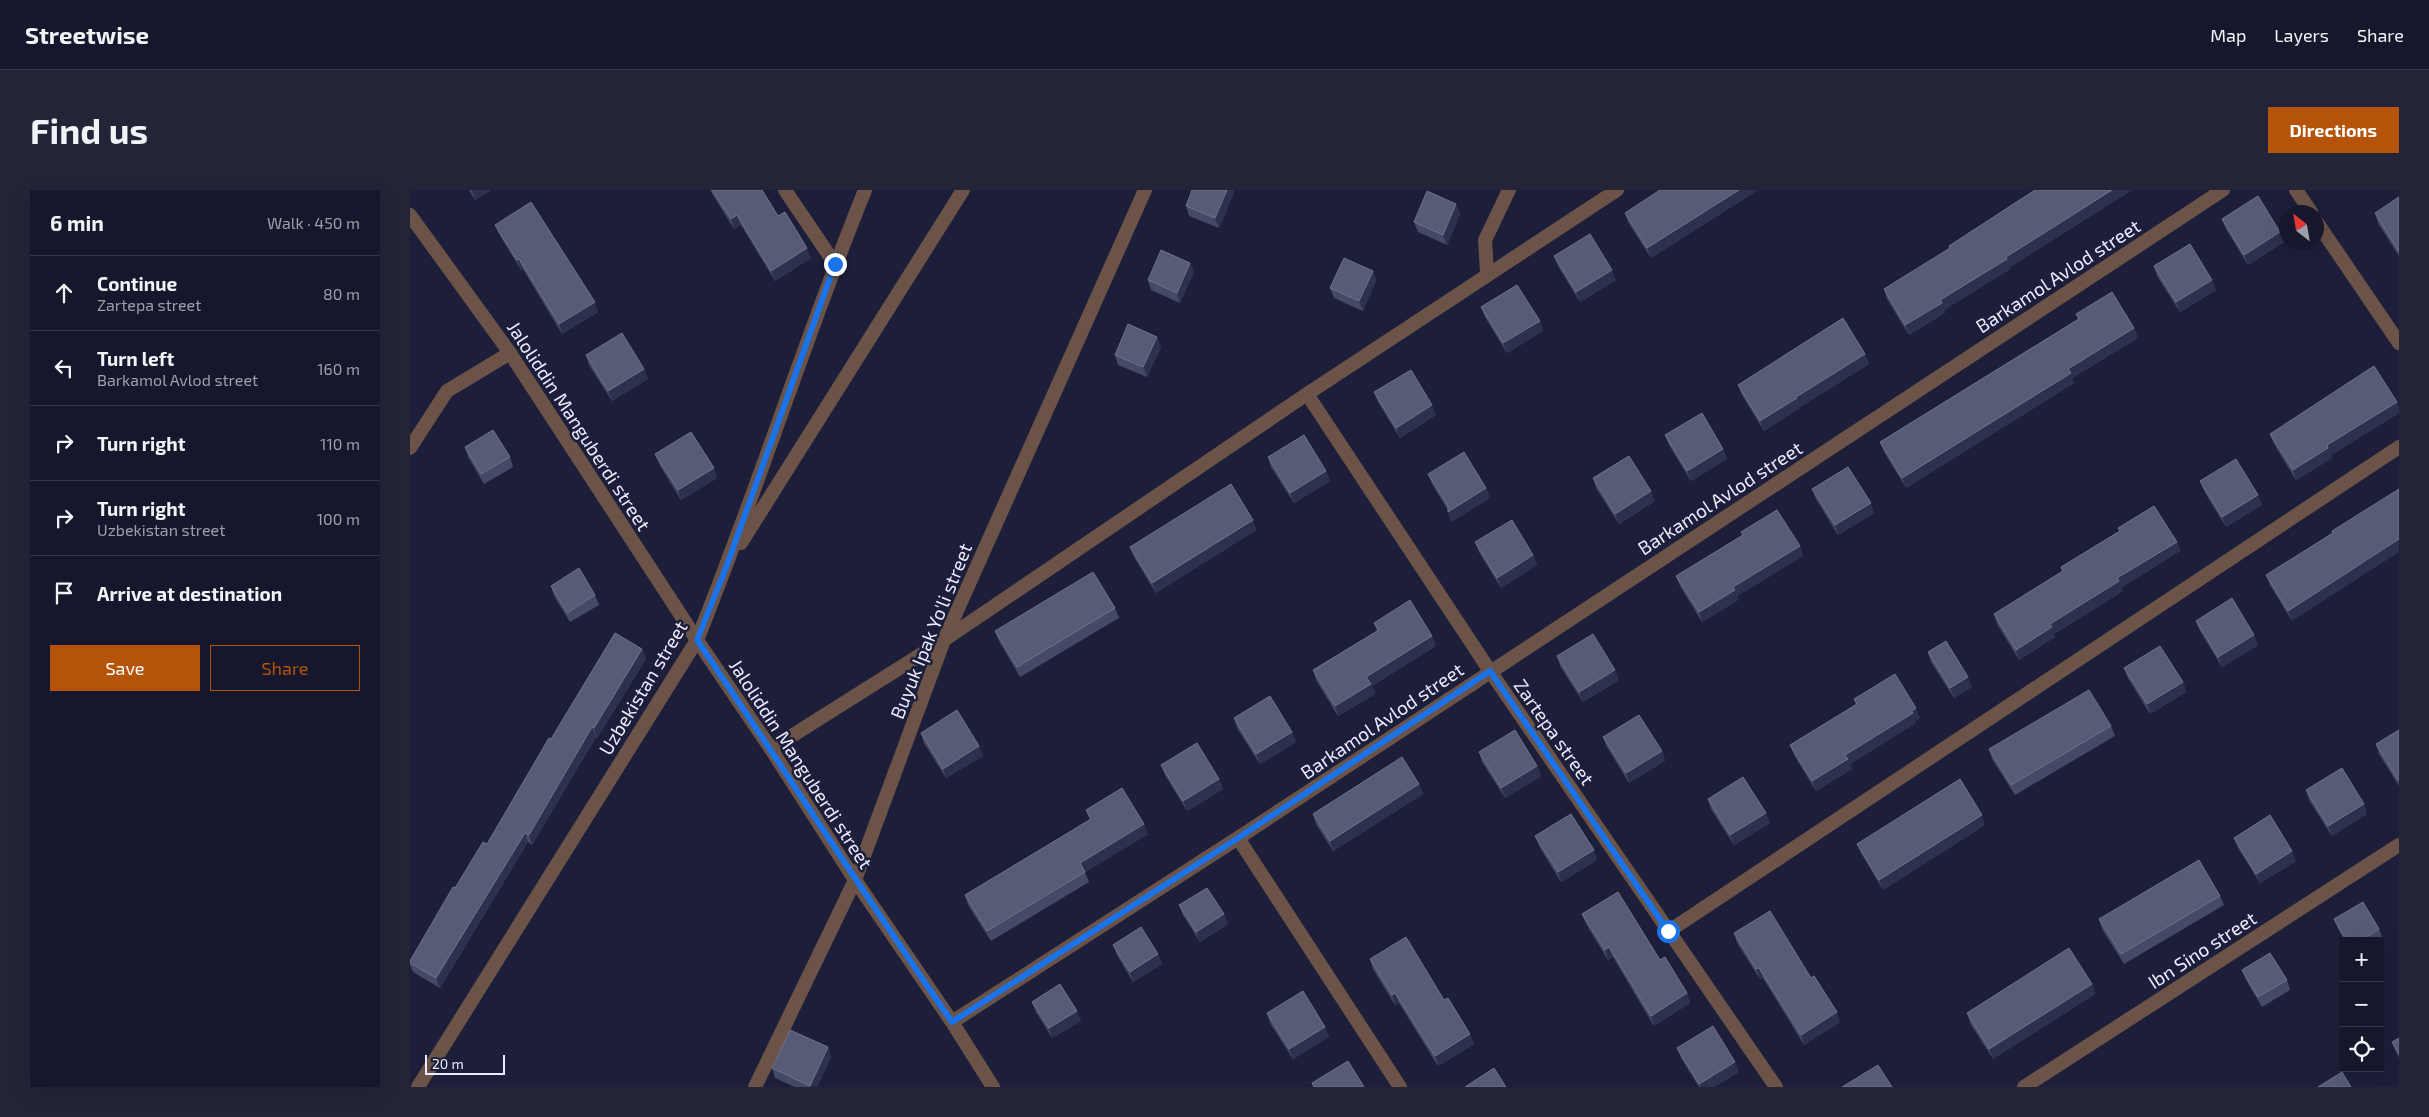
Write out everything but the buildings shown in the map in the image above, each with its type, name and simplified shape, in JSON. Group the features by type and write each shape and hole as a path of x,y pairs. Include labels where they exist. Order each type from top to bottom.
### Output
{"street":[{"path":"785,190 835,264"},
{"name":"Uzbekistan street","path":"418,1087 697,640 727,565 835,264 865,190"},
{"path":"727,565 963,190"},
{"name":"Buyuk Ipak Yo'li street","path":"756,1087 855,880 944,640 1145,190"},
{"path":"1487,274 1485,240 1509,190"},
{"path":"771,749 944,640 1307,394 1617,190"},
{"name":"Barkamol Avlod street","path":"952,1022 1238,838 2223,190"},
{"path":"2296,190 2306,205"},
{"name":"Jaloliddin Manguberdi street","path":"410,215 510,353 855,880 952,1022 992,1087"},
{"path":"2324,233 2399,343"},
{"path":"410,448 447,392 510,353"},
{"name":"Zartepa street","path":"1307,394 1490,671 1776,1087"},
{"path":"1668,931 2399,448"},
{"path":"1238,838 1400,1087"},
{"name":"Ibn Sino street","path":"2024,1087 2399,845"}],"route":[{"path":"835,264 727,565 697,640 771,749 855,880 952,1022 1238,838 1490,671 1668,931"}]}
